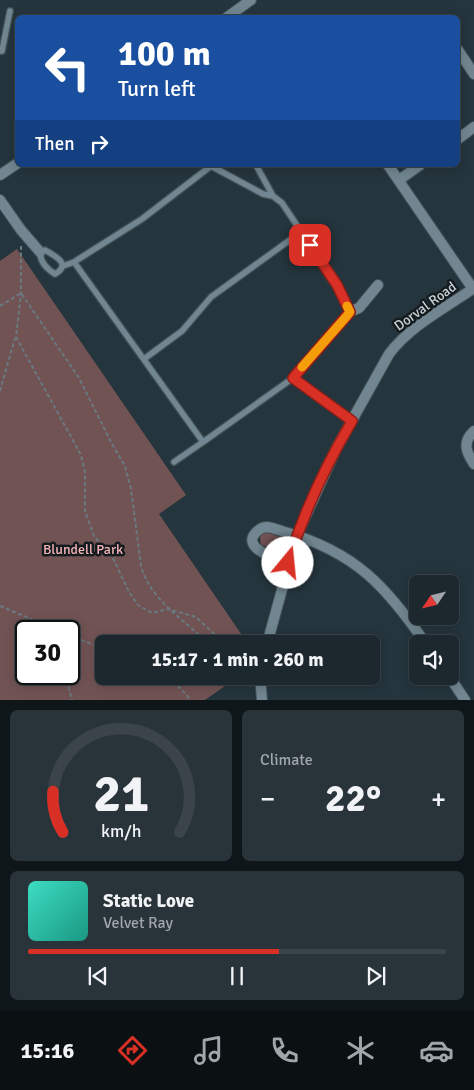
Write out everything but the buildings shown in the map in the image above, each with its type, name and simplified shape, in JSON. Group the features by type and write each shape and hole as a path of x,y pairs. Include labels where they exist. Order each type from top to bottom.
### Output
{"street":[{"path":"230,15 251,0"},
{"path":"460,53 474,74"},
{"path":"460,138 474,127"},
{"path":"0,175 15,165"},
{"path":"389,167 474,288"},
{"path":"399,180 417,167"},
{"path":"0,200 21,230 40,252"},
{"path":"350,312 359,308 378,285"},
{"name":"Dorval Road","path":"269,635 297,535 336,449 384,362 399,341 474,288"},
{"path":"474,432 468,437 465,446 468,456 474,464"},
{"path":"288,563 262,554 257,550 253,538 257,531 263,527 268,527 297,535 344,557 361,568 391,596 419,635"},
{"path":"454,685 465,700"}],"lane":[{"path":"0,50 2,51 10,11"},
{"path":"63,266 61,260 46,250 40,252 40,258 49,270 55,274 63,266 74,262 142,219 211,167"},
{"path":"214,167 264,194 273,196"},
{"path":"174,462 293,378 350,312 337,285 282,203 273,196 257,167"},
{"path":"144,359 182,331 212,297 302,232"},
{"path":"74,262 203,442"},
{"path":"293,378 352,421"}],"path":[{"path":"0,391 16,337 21,293 21,230"},
{"path":"0,306 21,293"},
{"path":"21,293 79,378 125,466 132,489 141,566 150,588 168,609 200,635"},
{"path":"16,337 81,455 85,472 85,511 94,536 114,560 129,592 138,605 152,613 168,609 196,617 215,635"},
{"path":"0,606 33,620"},
{"path":"80,639 95,645"},
{"path":"68,685 72,700"},
{"path":"177,685 191,700"},
{"path":"249,685 261,696"}],"green space":[{"name":"Blundell Park","path":"17,249 186,495 159,514 242,635 95,635 95,685 226,685 205,700 0,700 0,261"},
{"path":"268,532 285,539 287,541 286,548 278,550 261,545 260,537 263,533"}],"slow traffic":[{"path":"302,367 350,312 347,306"}],"route":[{"path":"288,563 297,535 336,449 352,421 293,378 350,312 337,285 310,245"}]}
